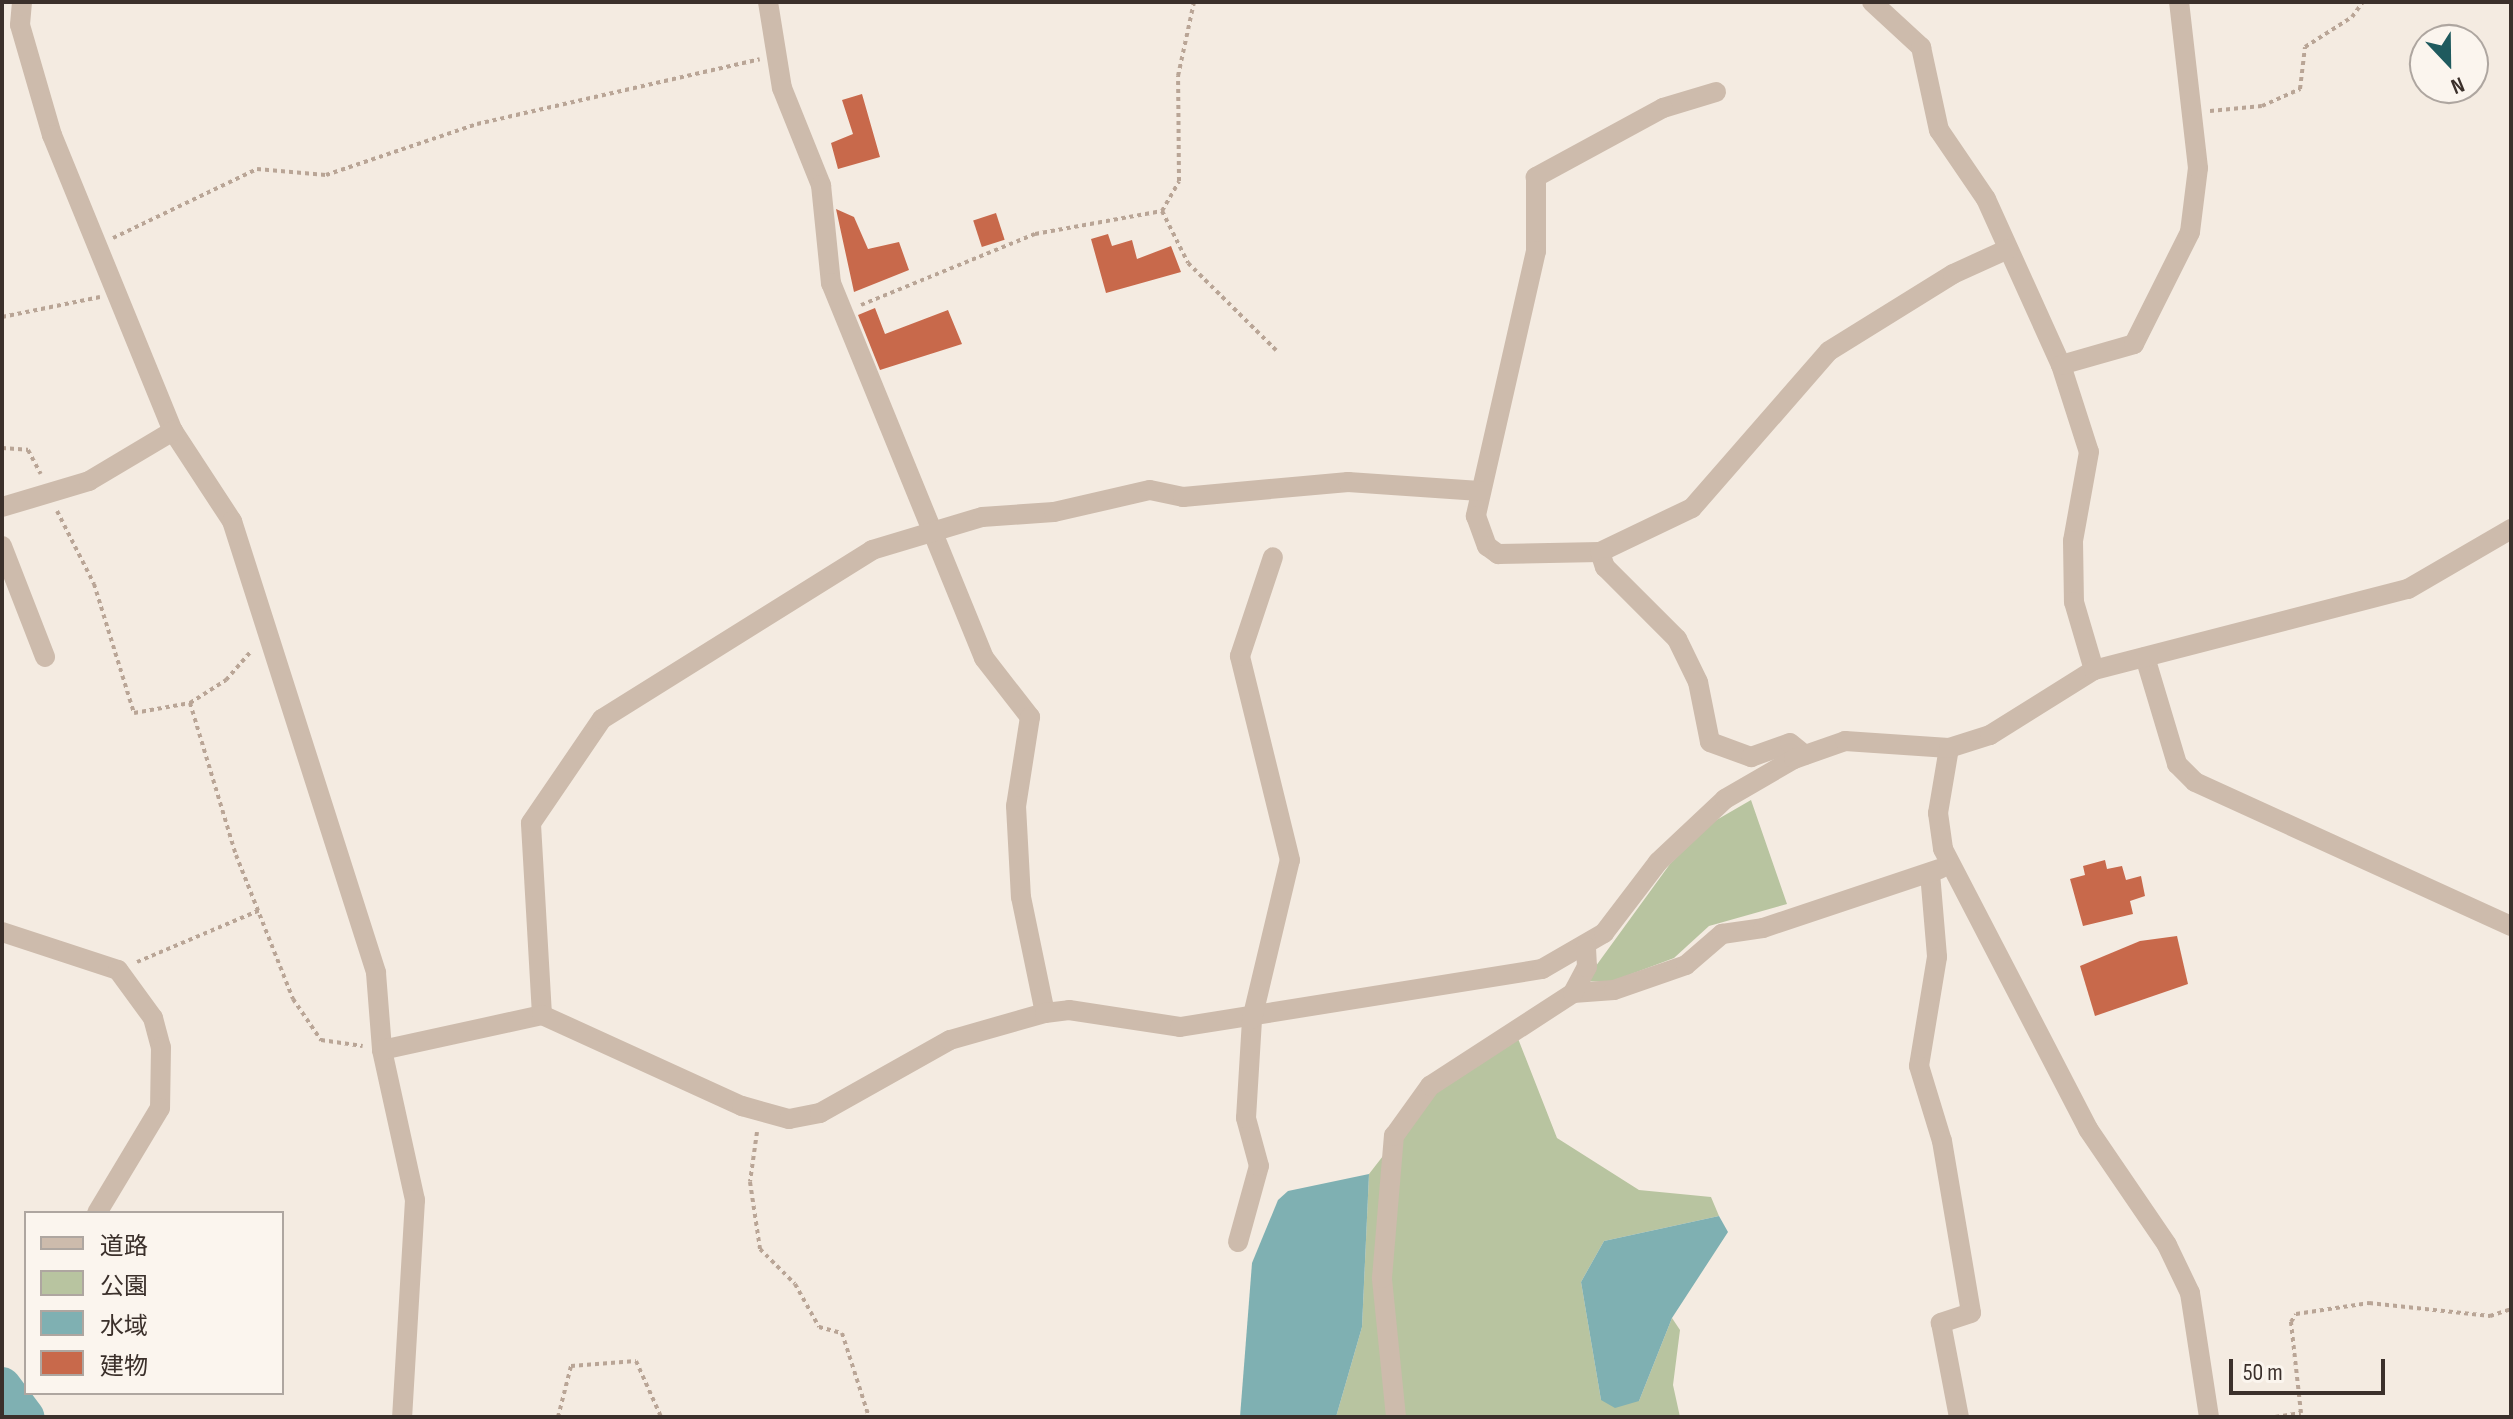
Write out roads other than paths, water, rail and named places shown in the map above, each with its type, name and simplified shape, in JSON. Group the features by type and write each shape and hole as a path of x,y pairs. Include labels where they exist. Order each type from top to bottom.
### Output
{"street":[{"path":"22,2 20,25 52,135 173,431 232,521 376,973 382,1050 415,1200 402,1417"},
{"path":"768,2 782,88 816,165 831,283 923,498 928,531 984,658 1030,717 1016,806 1021,897 1045,1013"},
{"path":"1872,2 1921,47 1939,130 1986,199 2061,365 2089,452 2073,541 2074,602 2094,670"},
{"path":"2061,365 2134,344 2149,326 2190,232 2198,168 2179,2"},
{"path":"1716,92 1663,108 1536,177 1536,251 1480,491 1480,532 1498,554 1600,552 1715,490 1829,351 1953,274 2008,249"},
{"path":"2,507 50,497 173,431"},
{"path":"542,1015 531,823 602,719 820,580 928,531 1150,490 1183,497 1348,482 1480,491"},
{"path":"382,1050 542,1015 760,1111 789,1119 820,1113 950,1040 1045,1013 1069,1010 1180,1027 1252,1019 1542,969 1586,947 1658,862 1725,799 1805,755 1845,741 1949,748 1990,735 2094,670 2408,589 2511,529"},
{"path":"2,546 45,657"},
{"path":"1600,552 1605,567 1677,639 1698,682 1710,742 1751,757 1790,743 1805,755"},
{"path":"1238,1242 1259,1166 1246,1118 1252,1019 1290,860 1240,656 1273,557"},
{"path":"2145,657 2177,764 2195,782 2511,926"},
{"path":"1949,748 1938,813 1950,863 2088,1129 2173,1257 2190,1293 2209,1417"},
{"path":"1573,993 1614,990 1686,965 1722,934 1763,928 1930,873 1950,863"},
{"path":"1930,873 1937,957 1919,1066 1942,1141 1971,1313 1941,1323 1959,1417"},
{"path":"2,932 118,970 153,1018 162,1084 153,1121 98,1211"},
{"path":"1396,1417 1382,1278 1394,1136 1430,1086 1573,993 1587,967 1586,947"}],"water":[{"path":"1369,1174 1362,1327 1336,1417 1240,1417 1252,1263 1278,1200 1288,1191"},
{"path":"1719,1216 1728,1232 1672,1318 1639,1401 1615,1408 1601,1400 1581,1282 1604,1241"}],"waterway":[{"path":"2,1386 25,1417"}]}
